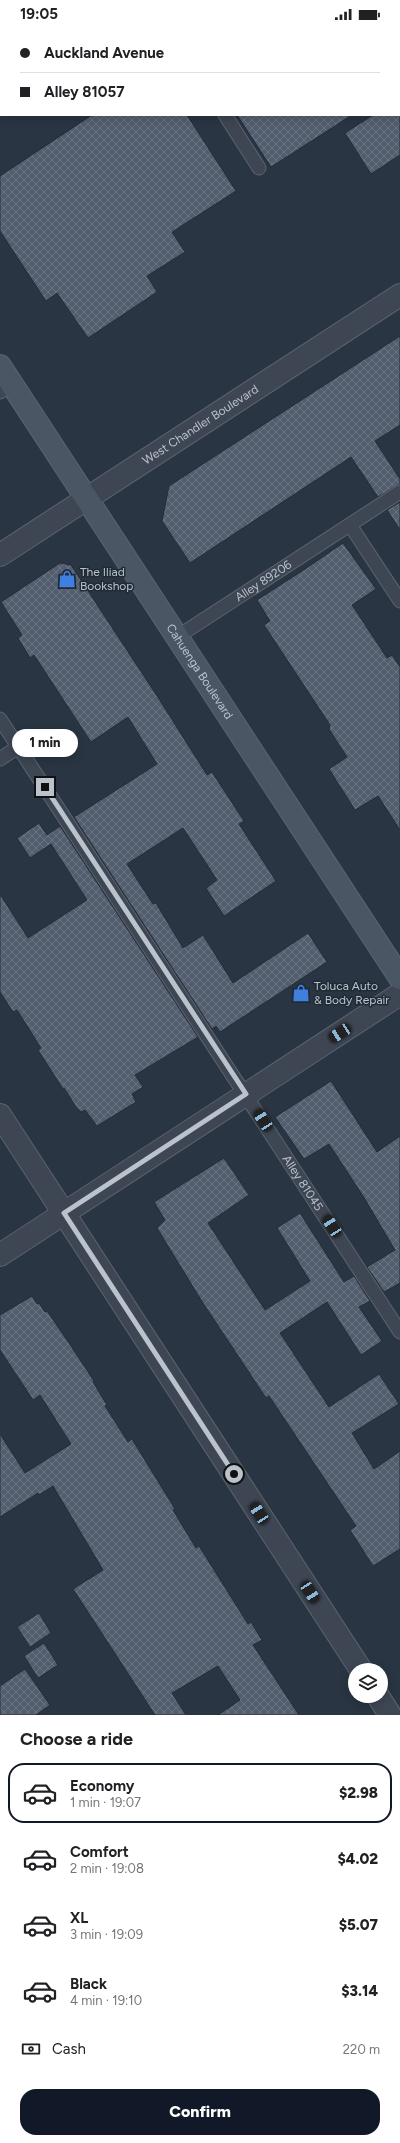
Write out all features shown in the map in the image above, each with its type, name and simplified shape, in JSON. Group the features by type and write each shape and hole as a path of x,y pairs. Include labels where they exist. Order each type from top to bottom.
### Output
{"main road":[{"name":"Cahuenga Boulevard","path":"0,366 6,389 87,499 400,978"}],"street":[{"name":"West Chandler Boulevard","path":"0,555 400,295"},
{"path":"0,1255 400,994"},
{"path":"0,1115 356,1663"},
{"path":"382,1703 390,1715"}],"lane":[{"path":"226,116 259,168"},
{"name":"Alley 89206","path":"177,637 400,492"},
{"path":"350,525 400,601"},
{"name":"Alley 81045","path":"0,719 400,1332"},
{"path":"0,759 18,747"}],"building":[{"path":"90,116 188,116 236,191 172,232 185,252 147,276 157,292 88,338 57,293 46,301 0,231 0,176"},
{"path":"238,116 350,116 271,167"},
{"path":"371,116 400,116 400,155 371,174 345,133"},
{"path":"400,336 400,425 375,441 400,479 400,484 378,497 351,457 190,563 162,521 169,486"},
{"path":"400,502 400,530 387,510"},
{"path":"343,543 376,589 352,605 387,658 392,655 400,667 400,830 378,796 355,810 329,769 347,757 329,729 330,725 264,625 270,621 257,600"},
{"path":"60,563 71,565 207,775 212,772 244,821 239,824 276,881 224,916 206,888 217,880 183,828 127,864 153,904 156,903 183,948 203,935 233,983 308,933 327,962 220,1032 216,1026 212,1029 74,817 157,764 128,717 91,742 34,655 30,658 18,638 22,635 1,602"},
{"path":"39,823 47,835 60,826 198,1037 135,1075 143,1087 132,1094 136,1102 97,1126 85,1110 81,1112 76,1107 38,1050 41,1048 17,1010 13,1012 0,992 0,894 28,938 87,900 51,844 30,858 17,838"},
{"path":"331,1081 377,1152 400,1136 400,1283 384,1292 367,1267 395,1250 363,1196 329,1144 304,1159 275,1117"},
{"path":"224,1158 249,1195 208,1223 265,1310 310,1281 277,1228 300,1213 344,1282 354,1276 370,1301 359,1307 382,1341 361,1355 327,1302 280,1333 329,1407 379,1374 399,1404 352,1433 374,1469 400,1451 400,1549 373,1566 350,1530 356,1526 269,1396 266,1398 201,1300 157,1228 165,1220 154,1202"},
{"path":"32,1296 45,1312 47,1311 69,1343 94,1381 93,1382 107,1405 105,1406 128,1442 132,1439 175,1509 173,1510 196,1548 199,1546 248,1624 251,1622 262,1640 253,1645 299,1715 218,1715 240,1700 218,1666 172,1693 186,1715 155,1715 73,1589 103,1570 53,1486 39,1495 38,1493 0,1517 0,1434 25,1473 71,1444 40,1395 33,1400 0,1350 0,1315"},
{"path":"39,1613 51,1633 30,1647 17,1627"},
{"path":"44,1643 58,1665 38,1678 24,1656"},
{"path":"25,1669 50,1705 36,1715 0,1715 0,1686"}],"place":[{"name":"The Iliad Bookshop","path":"67,579"},
{"name":"Toluca Auto & Body Repair","path":"301,993"}],"route":[{"path":"45,787 246,1094 64,1213 234,1474"}]}
